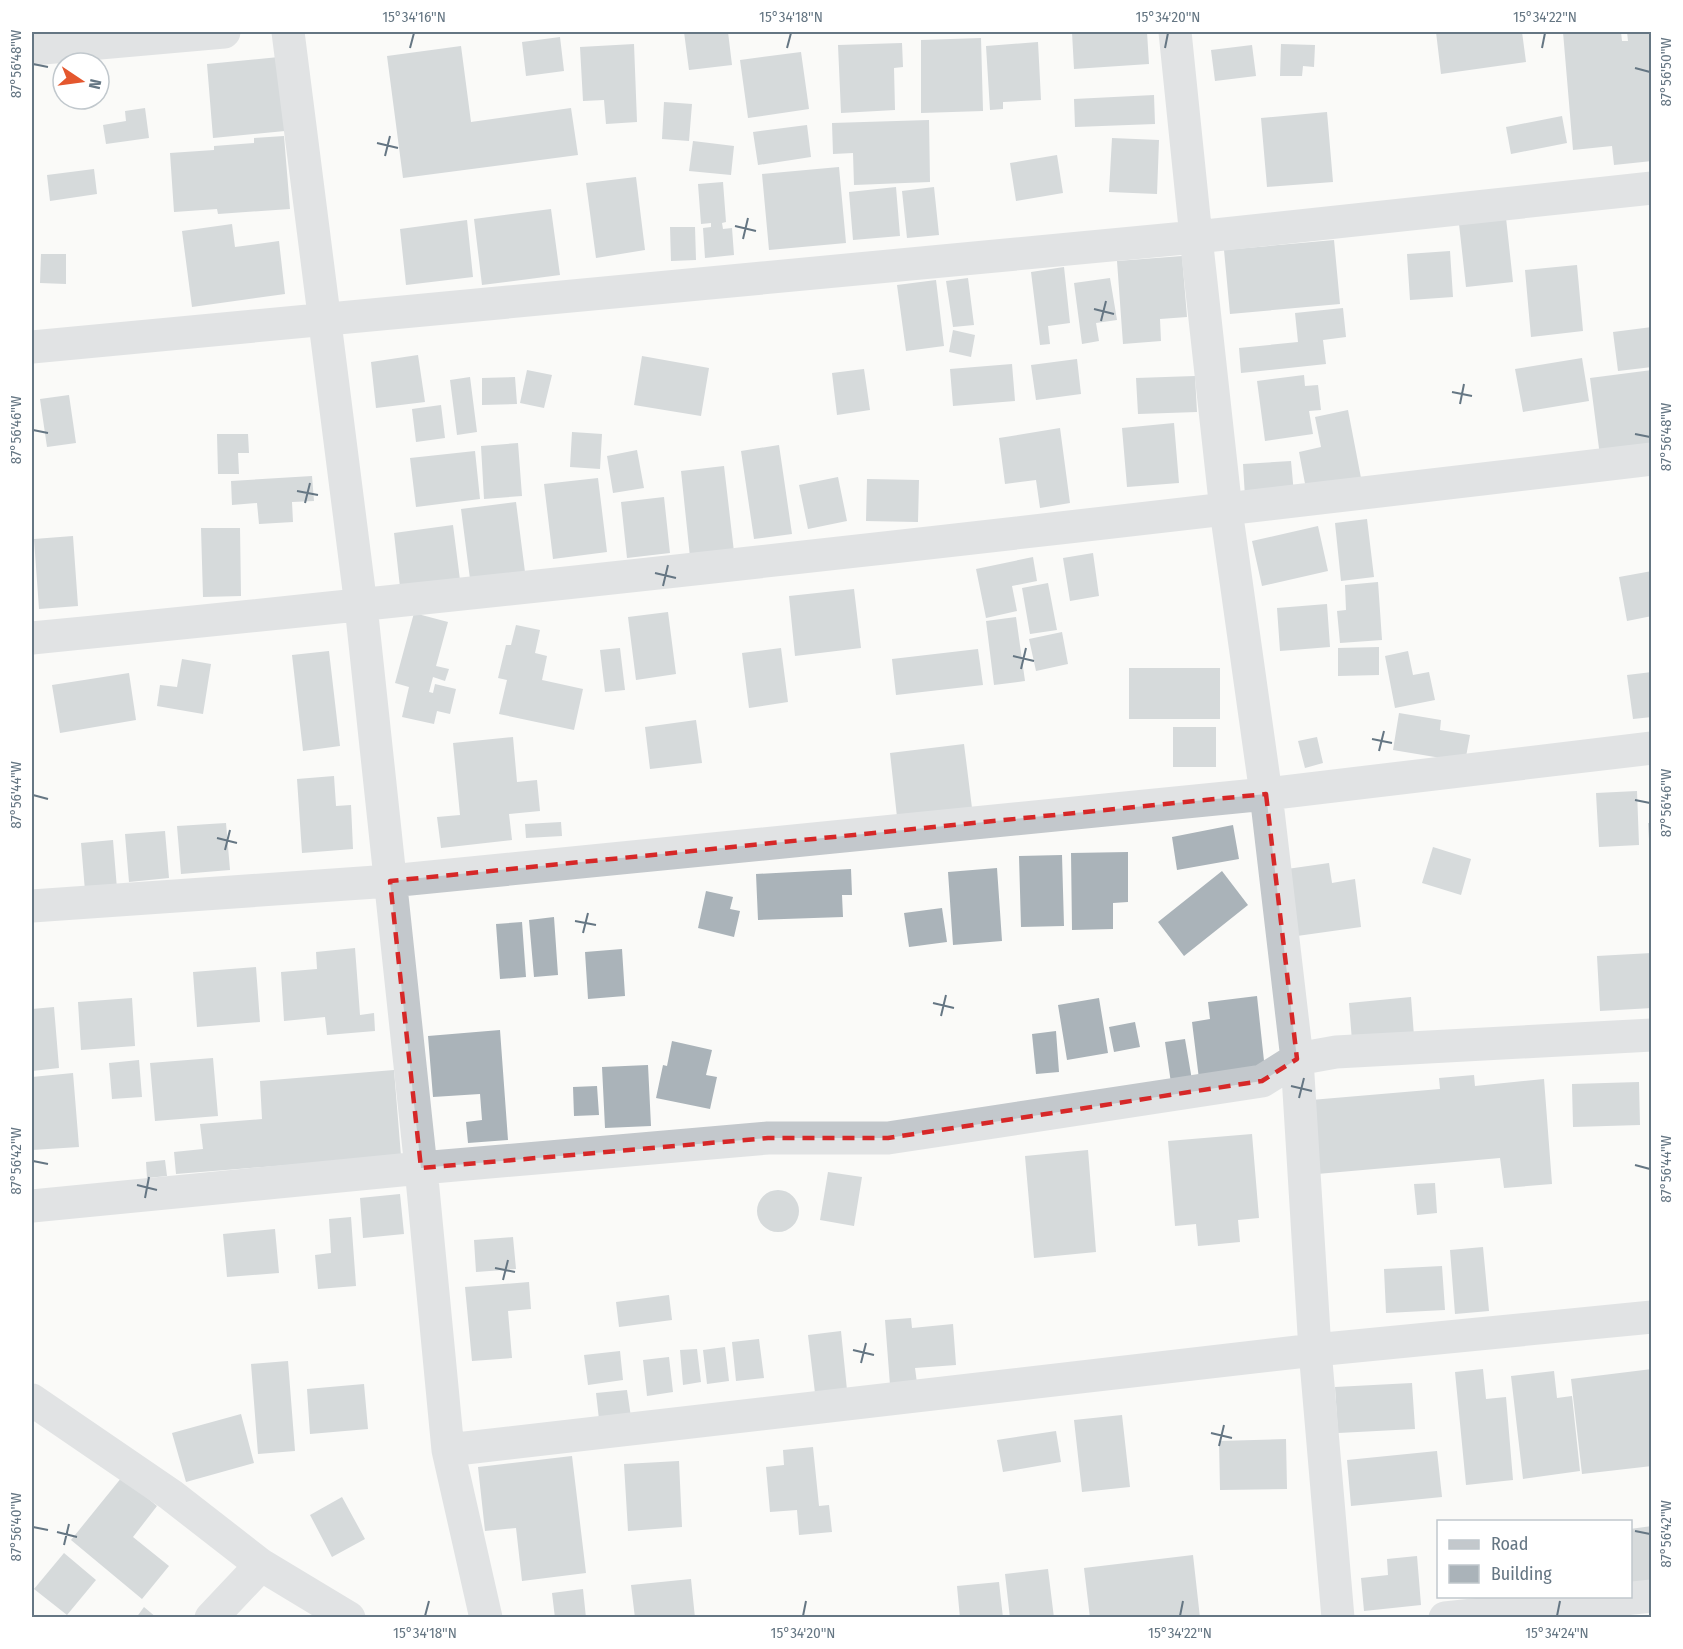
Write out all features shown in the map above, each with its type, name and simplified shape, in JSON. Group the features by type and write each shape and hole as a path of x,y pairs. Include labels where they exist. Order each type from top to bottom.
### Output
{"street":[{"path":"32,49 224,32"},
{"path":"288,32 361,606 421,1168 448,1450 486,1617"},
{"path":"1175,32 1226,510 1266,794 1297,1059 1316,1350 1338,1617"},
{"path":"32,347 1196,237 1652,188"},
{"path":"32,638 361,606 1226,510 1652,459"},
{"path":"32,906 390,881 1266,794 1652,748"},
{"path":"32,1206 421,1168 768,1138 888,1138 1262,1081 1297,1059 1336,1052 1652,1035"},
{"path":"448,1450 1316,1350 1652,1317"},
{"path":"36,1411 171,1495 261,1565 348,1617"},
{"path":"211,1617 261,1565"},
{"path":"1444,1617 1652,1596"}],"highlighted area":[{"path":"1266,794 1297,1059 1262,1081 888,1138 768,1138 421,1168 390,881"}],"building":[{"path":"684,32 728,32 732,65 689,70"},
{"path":"1072,32 1147,32 1149,64 1074,69"},
{"path":"1436,32 1522,32 1526,62 1441,74"},
{"path":"1563,32 1621,32 1622,41 1628,41 1627,32 1652,32 1652,161 1614,165 1612,146 1573,150"},
{"path":"560,37 564,71 526,76 522,42"},
{"path":"981,38 983,111 921,113 921,40"},
{"path":"1038,42 1041,100 1003,102 1003,109 990,110 986,46"},
{"path":"902,43 903,67 894,68 895,110 841,113 838,45"},
{"path":"634,44 637,122 606,124 604,100 583,101 580,47"},
{"path":"1281,44 1315,45 1314,67 1303,66 1302,76 1280,76"},
{"path":"1252,45 1256,76 1215,81 1211,50"},
{"path":"461,46 471,122 571,108 578,155 403,178 387,56"},
{"path":"801,52 809,109 748,118 740,60"},
{"path":"279,57 285,131 213,138 207,64"},
{"path":"1154,95 1155,124 1075,127 1074,99"},
{"path":"664,102 692,104 689,141 662,139"},
{"path":"145,108 149,138 106,144 103,125 126,121 125,111"},
{"path":"1327,112 1333,182 1267,187 1261,118"},
{"path":"1562,116 1567,143 1511,154 1506,127"},
{"path":"929,120 930,182 854,185 853,153 833,154 832,123"},
{"path":"807,125 811,157 758,165 753,132"},
{"path":"284,136 290,209 218,214 217,209 174,212 170,153 214,150 214,146 254,143 254,138"},
{"path":"1112,138 1159,140 1157,194 1109,192"},
{"path":"693,141 734,146 731,175 689,171"},
{"path":"1057,155 1063,193 1016,201 1010,163"},
{"path":"839,167 846,243 769,250 762,174"},
{"path":"94,169 97,194 50,201 47,175"},
{"path":"636,177 645,250 596,258 586,183"},
{"path":"723,182 726,222 722,223 723,229 732,228 734,255 705,258 703,228 711,227 711,223 701,224 698,184"},
{"path":"896,187 900,236 853,240 849,192"},
{"path":"934,187 939,235 907,238 902,191"},
{"path":"551,209 560,275 482,285 474,219"},
{"path":"1506,218 1513,282 1466,287 1459,224"},
{"path":"467,220 473,277 406,285 400,229"},
{"path":"232,224 235,247 279,241 285,294 192,307 182,231"},
{"path":"670,227 695,227 696,260 671,261"},
{"path":"1334,240 1340,304 1230,314 1224,250"},
{"path":"1450,251 1453,297 1410,300 1407,254"},
{"path":"41,254 66,254 66,284 40,283"},
{"path":"1182,256 1187,317 1160,319 1161,341 1123,344 1117,261"},
{"path":"1577,265 1583,331 1531,337 1525,270"},
{"path":"1064,267 1070,323 1048,326 1050,344 1040,345 1031,272"},
{"path":"968,278 974,325 953,327 946,281"},
{"path":"1110,278 1117,320 1096,323 1099,341 1082,344 1074,283"},
{"path":"936,280 944,346 906,351 897,285"},
{"path":"1343,308 1346,337 1323,340 1326,364 1241,373 1239,348 1298,342 1295,313"},
{"path":"1652,327 1652,367 1618,371 1613,332"},
{"path":"953,330 975,335 971,357 949,352"},
{"path":"418,355 425,402 376,408 371,362"},
{"path":"642,356 709,368 701,416 634,405"},
{"path":"1582,358 1589,401 1523,412 1515,369"},
{"path":"1077,359 1081,394 1036,400 1031,365"},
{"path":"1012,364 1015,401 953,406 950,369"},
{"path":"864,369 870,410 837,415 832,373"},
{"path":"527,370 552,375 544,408 520,403"},
{"path":"1652,370 1652,449 1600,456 1590,378"},
{"path":"1304,375 1305,386 1318,385 1321,410 1309,411 1313,434 1265,441 1257,381"},
{"path":"1195,376 1197,412 1138,414 1136,378"},
{"path":"470,377 477,432 457,435 450,380"},
{"path":"515,377 517,404 482,405 482,378"},
{"path":"69,395 76,443 47,447 40,399"},
{"path":"441,405 445,438 416,442 412,409"},
{"path":"1348,410 1361,478 1306,489 1299,452 1321,447 1315,417"},
{"path":"1174,423 1179,483 1127,487 1122,428"},
{"path":"1060,428 1070,503 1040,508 1036,480 1005,484 999,438"},
{"path":"572,432 602,434 600,469 570,467"},
{"path":"217,434 248,434 249,453 238,453 239,474 218,474"},
{"path":"518,443 522,496 484,499 481,446"},
{"path":"779,445 792,534 754,539 741,451"},
{"path":"637,450 644,488 613,493 607,456"},
{"path":"475,451 480,499 416,507 410,458"},
{"path":"1291,461 1294,494 1245,497 1243,464"},
{"path":"724,466 734,552 690,557 681,471"},
{"path":"312,476 314,501 292,502 293,522 259,524 257,503 232,505 231,481"},
{"path":"838,477 847,521 808,529 799,485"},
{"path":"598,478 607,552 553,559 544,484"},
{"path":"867,479 919,480 918,522 866,521"},
{"path":"664,497 670,553 627,558 621,502"},
{"path":"516,502 525,572 470,579 461,509"},
{"path":"1367,519 1374,577 1341,581 1335,523"},
{"path":"453,525 460,580 400,587 394,533"},
{"path":"1318,526 1328,571 1262,586 1252,541"},
{"path":"201,528 240,528 241,596 203,597"},
{"path":"73,536 78,606 39,609 34,539"},
{"path":"1093,553 1099,596 1070,601 1063,558"},
{"path":"1033,557 1037,581 1012,586 1017,611 986,618 976,569"},
{"path":"1652,571 1652,616 1627,621 1619,577"},
{"path":"1378,582 1382,640 1340,643 1337,611 1346,610 1345,585"},
{"path":"1048,583 1057,630 1030,634 1022,588"},
{"path":"854,589 861,648 795,656 789,596"},
{"path":"1327,604 1330,647 1280,651 1277,608"},
{"path":"668,612 676,674 636,680 628,617"},
{"path":"414,613 448,622 436,666 449,669 445,681 433,677 429,692 433,693 435,684 456,689 450,714 437,711 434,724 402,717 409,687 395,683"},
{"path":"1016,617 1025,681 994,685 986,621"},
{"path":"516,625 540,630 535,653 547,656 542,680 583,689 574,730 499,714 507,680 498,678 506,645 511,645"},
{"path":"1062,632 1068,664 1036,671 1029,639"},
{"path":"1379,647 1379,675 1338,676 1338,648"},
{"path":"620,648 625,690 605,692 600,650"},
{"path":"781,648 788,702 749,708 742,653"},
{"path":"978,649 983,685 896,695 892,659"},
{"path":"329,651 340,746 303,751 292,655"},
{"path":"1408,651 1413,675 1429,672 1435,700 1395,708 1385,656"},
{"path":"182,659 211,664 203,714 157,706 160,685 177,687"},
{"path":"1129,668 1220,668 1220,719 1129,719"},
{"path":"1652,672 1652,717 1633,719 1627,675"},
{"path":"129,673 136,720 60,733 52,685"},
{"path":"1399,713 1441,720 1440,730 1470,735 1465,762 1393,750"},
{"path":"696,720 702,763 650,769 645,727"},
{"path":"1173,727 1216,727 1216,767 1173,767"},
{"path":"513,737 517,782 537,780 540,811 509,814 512,840 441,848 437,817 460,815 453,743"},
{"path":"1317,737 1323,763 1305,768 1298,741"},
{"path":"964,744 972,808 897,817 890,753"},
{"path":"334,776 336,806 351,805 353,849 302,853 297,779"},
{"path":"1637,791 1639,845 1599,847 1596,793"},
{"path":"561,822 562,836 526,838 525,824"},
{"path":"226,823 230,870 181,874 177,826"},
{"path":"1648,823 1652,823 1652,855 1650,855"},
{"path":"1233,825 1239,859 1177,870 1172,837"},
{"path":"165,831 169,878 129,882 125,834"},
{"path":"113,840 117,889 85,891 81,843"},
{"path":"1433,847 1471,859 1461,895 1422,883"},
{"path":"1128,852 1128,902 1113,903 1113,929 1072,930 1071,853"},
{"path":"1062,855 1064,926 1021,927 1019,856"},
{"path":"1329,863 1332,883 1355,879 1361,927 1297,936 1287,869"},
{"path":"997,868 1002,941 953,945 948,872"},
{"path":"851,869 852,895 842,895 843,917 758,920 756,874"},
{"path":"1222,871 1248,905 1184,956 1158,922"},
{"path":"706,891 733,897 730,909 740,911 734,937 698,928"},
{"path":"942,908 947,942 909,947 904,913"},
{"path":"554,917 558,975 534,977 529,920"},
{"path":"522,922 526,977 500,979 496,924"},
{"path":"355,948 360,1015 374,1013 375,1031 327,1035 325,1017 284,1021 281,972 317,969 316,952"},
{"path":"622,949 625,996 588,999 585,952"},
{"path":"1652,953 1652,1008 1600,1011 1597,956"},
{"path":"256,967 260,1022 197,1027 193,972"},
{"path":"1257,996 1265,1070 1199,1079 1192,1022 1210,1019 1208,1002"},
{"path":"1411,997 1414,1036 1352,1041 1349,1003"},
{"path":"132,998 135,1046 81,1050 78,1002"},
{"path":"1099,998 1108,1053 1067,1060 1058,1005"},
{"path":"54,1007 59,1068 32,1071 32,1009"},
{"path":"1135,1022 1140,1047 1114,1052 1109,1027"},
{"path":"500,1030 508,1140 468,1143 466,1122 482,1120 480,1094 433,1097 428,1036"},
{"path":"1056,1031 1059,1072 1036,1074 1032,1034"},
{"path":"1185,1039 1192,1080 1171,1083 1165,1042"},
{"path":"672,1041 712,1050 706,1075 717,1077 710,1109 656,1098 663,1065 667,1066"},
{"path":"213,1058 218,1116 155,1121 150,1063"},
{"path":"139,1060 142,1097 112,1099 109,1063"},
{"path":"648,1065 651,1126 605,1128 602,1067"},
{"path":"394,1070 401,1156 176,1174 174,1152 203,1149 200,1124 262,1119 260,1081"},
{"path":"73,1073 79,1147 32,1150 32,1077"},
{"path":"1474,1075 1475,1086 1544,1079 1552,1184 1504,1188 1500,1158 1317,1174 1311,1100 1440,1089 1439,1078"},
{"path":"1639,1082 1640,1125 1573,1127 1572,1084"},
{"path":"597,1086 599,1115 574,1116 573,1087"},
{"path":"1252,1134 1259,1218 1238,1220 1240,1242 1198,1246 1196,1224 1175,1226 1168,1141"},
{"path":"1088,1150 1096,1252 1034,1258 1025,1156"},
{"path":"165,1160 167,1176 147,1178 146,1162"},
{"path":"828,1172 862,1177 854,1226 820,1220"},
{"path":"1435,1183 1437,1213 1417,1215 1414,1184"},
{"path":"778,1190 793,1196 799,1211 793,1226 778,1232 763,1226 757,1211 763,1196"},
{"path":"400,1194 404,1234 363,1238 360,1198"},
{"path":"351,1217 356,1286 318,1289 315,1255 331,1253 329,1219"},
{"path":"275,1229 279,1273 227,1277 223,1234"},
{"path":"513,1237 516,1269 476,1272 474,1240"},
{"path":"1483,1247 1489,1311 1455,1314 1450,1250"},
{"path":"1442,1266 1445,1310 1386,1313 1384,1269"},
{"path":"529,1282 531,1309 508,1311 512,1358 472,1361 465,1287"},
{"path":"669,1295 672,1320 619,1327 616,1302"},
{"path":"911,1318 912,1328 953,1324 956,1365 915,1368 917,1383 890,1385 885,1320"},
{"path":"841,1331 847,1390 815,1393 808,1335"},
{"path":"759,1339 764,1378 736,1381 732,1342"},
{"path":"725,1347 729,1381 707,1384 703,1350"},
{"path":"697,1349 701,1382 683,1385 680,1350"},
{"path":"620,1351 623,1380 588,1385 584,1355"},
{"path":"669,1357 673,1392 647,1396 643,1360"},
{"path":"288,1361 295,1451 258,1454 251,1364"},
{"path":"1483,1369 1486,1399 1506,1397 1513,1480 1466,1485 1455,1372"},
{"path":"1652,1369 1652,1466 1582,1474 1571,1379"},
{"path":"1554,1371 1557,1398 1572,1396 1580,1471 1523,1479 1511,1376"},
{"path":"1412,1383 1415,1429 1338,1433 1335,1387"},
{"path":"364,1384 368,1429 310,1434 307,1389"},
{"path":"627,1390 632,1424 600,1428 596,1393"},
{"path":"241,1414 254,1463 186,1482 172,1433"},
{"path":"1122,1415 1130,1487 1082,1492 1074,1420"},
{"path":"1056,1431 1061,1462 1003,1472 997,1440"},
{"path":"1286,1439 1287,1489 1220,1490 1219,1441"},
{"path":"813,1447 819,1506 829,1505 832,1532 799,1535 797,1510 770,1512 766,1467 784,1465 783,1450"},
{"path":"1437,1451 1442,1497 1351,1506 1347,1460"},
{"path":"572,1456 586,1573 522,1581 516,1528 485,1531 478,1467"},
{"path":"679,1461 682,1527 628,1531 624,1464"},
{"path":"122,1477 157,1506 133,1537 169,1566 142,1599 71,1540"},
{"path":"342,1497 365,1539 332,1557 310,1515"},
{"path":"1652,1526 1652,1585 1632,1587 1632,1529"},
{"path":"64,1553 96,1580 67,1615 34,1589"},
{"path":"1193,1555 1200,1618 1090,1618 1084,1568"},
{"path":"1417,1556 1421,1605 1364,1611 1361,1578 1388,1575 1387,1559"},
{"path":"1048,1569 1054,1618 1010,1618 1005,1574"},
{"path":"691,1579 695,1618 635,1618 631,1585"},
{"path":"999,1582 1003,1618 960,1618 957,1586"},
{"path":"583,1589 586,1618 555,1618 552,1593"},
{"path":"144,1607 157,1618 136,1618"}]}
